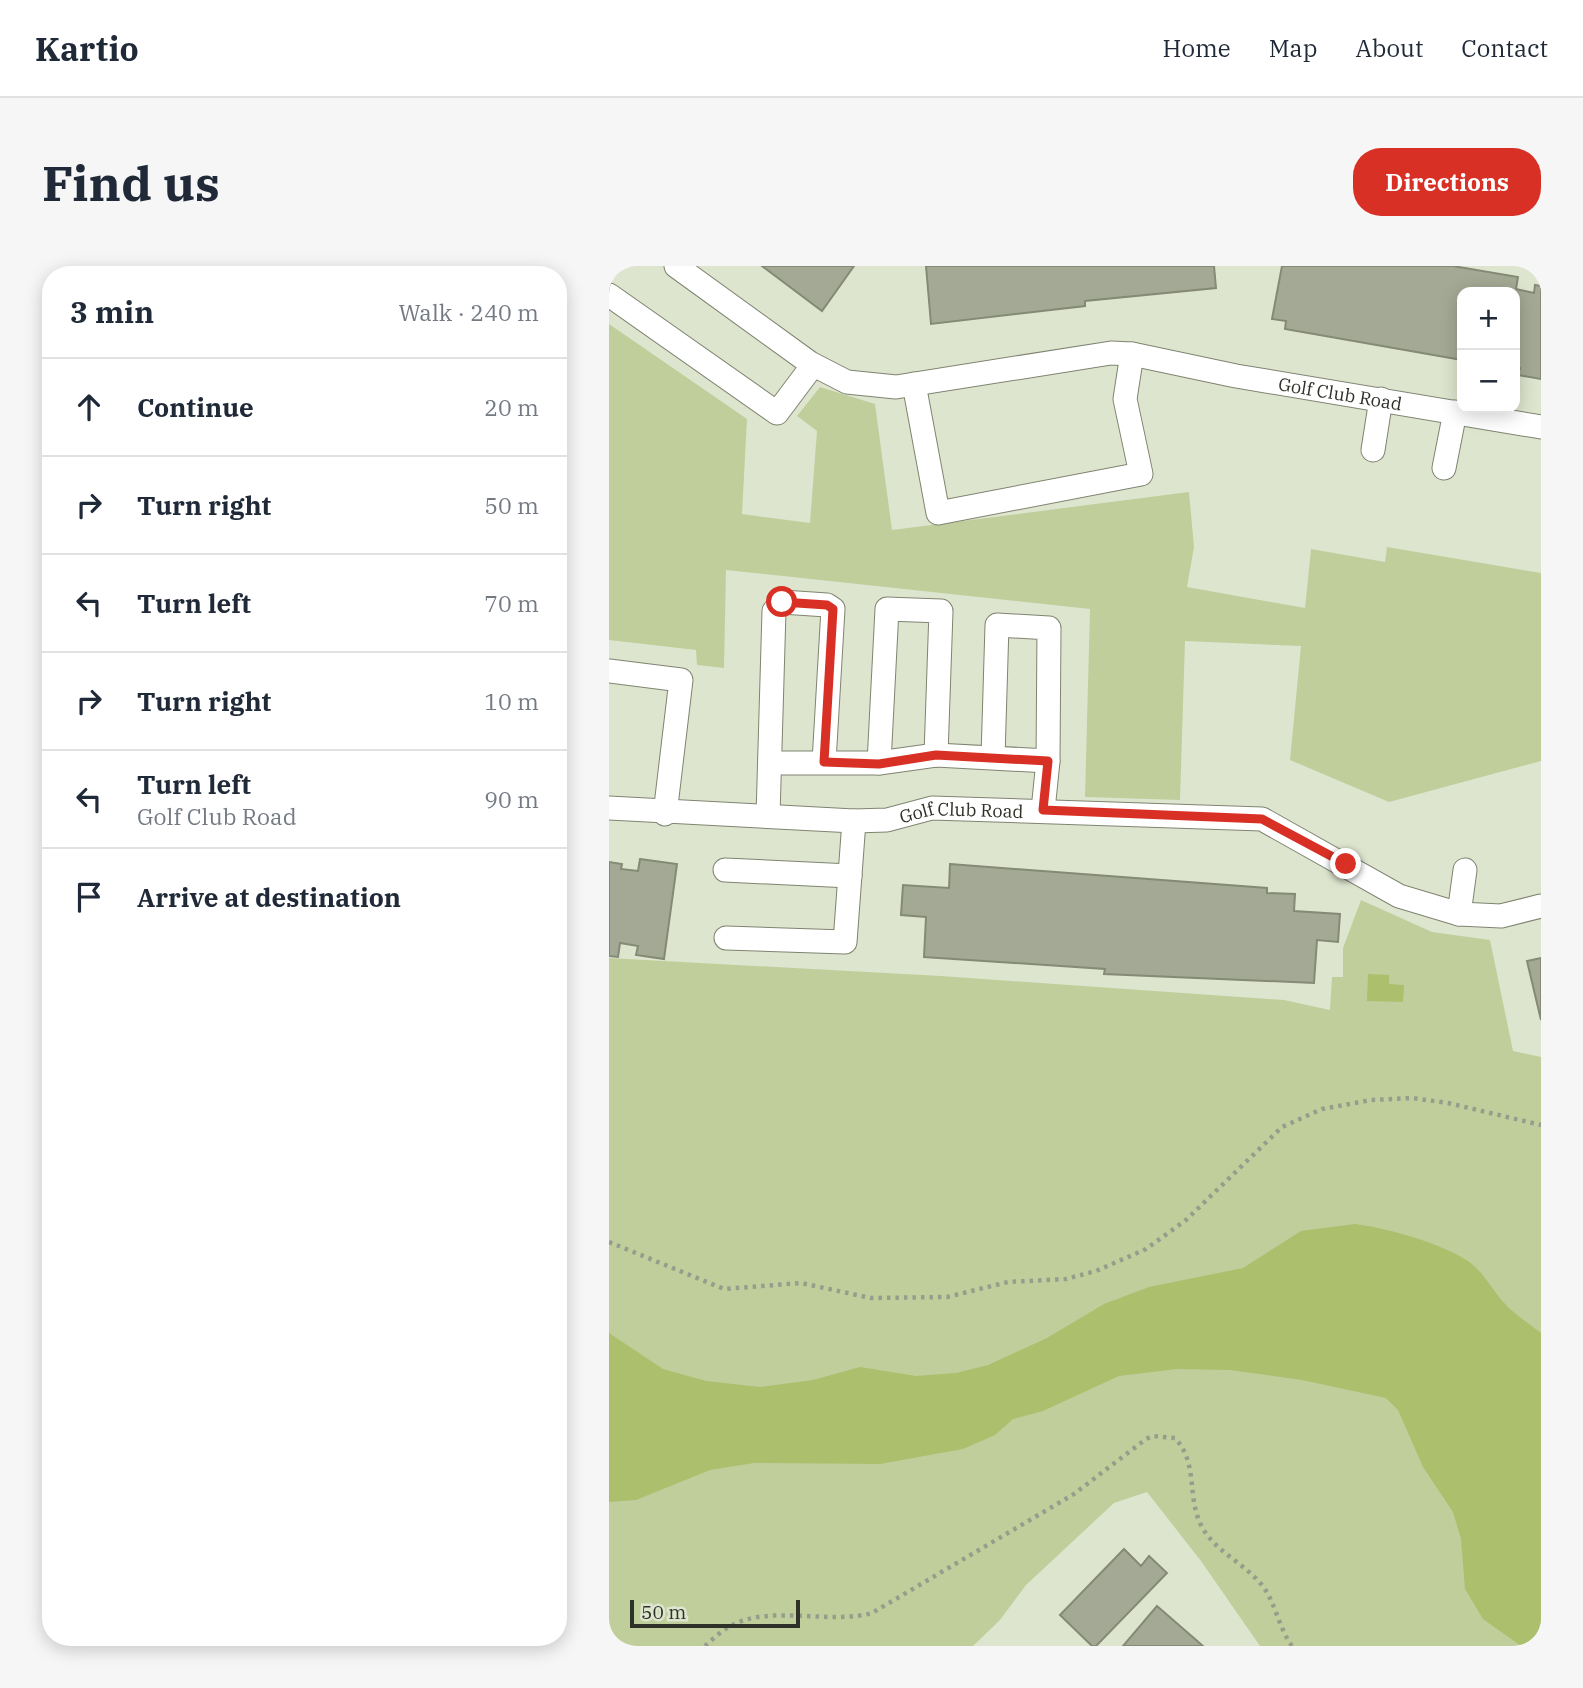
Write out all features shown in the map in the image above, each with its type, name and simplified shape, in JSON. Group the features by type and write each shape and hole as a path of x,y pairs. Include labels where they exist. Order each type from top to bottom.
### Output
{"street":[{"name":"Golf Club Road","path":"676,266 813,365 847,382 897,387 1111,353 1132,354 1234,386 1381,399 1541,427"},
{"path":"609,295 778,413 813,365"},
{"path":"914,384 938,513 1140,474 1125,399 1132,354"},
{"path":"1373,450 1381,399"},
{"path":"1444,468 1455,412"},
{"path":"768,816 774,611 782,602 827,605 833,609 824,762"},
{"path":"879,764 887,610 941,611 936,755"},
{"path":"993,757 997,625 1049,628 1048,761 1043,810"},
{"path":"609,671 681,680 665,814"},
{"path":"770,763 879,764 936,755 1048,761"},
{"name":"Golf Club Road","path":"609,808 665,814 854,821 887,820 932,808 1262,819 1399,896 1459,914 1501,916 1541,906"},
{"path":"726,938 845,942 854,821"},
{"path":"726,870 850,876"},
{"path":"1459,914 1465,870"}],"path":[{"path":"609,1242 724,1289 801,1283 871,1298 947,1297 1008,1282 1066,1279 1086,1274 1146,1249 1194,1214 1282,1127 1322,1109 1371,1100 1412,1098 1448,1103 1541,1125"},
{"path":"705,1646 732,1625 752,1619 837,1619 872,1613 1074,1494 1114,1462 1153,1436 1175,1438 1184,1448 1192,1470 1200,1523 1217,1547 1262,1585 1275,1618 1292,1646"}],"shaded area":[{"path":"609,324 747,419 742,514 810,523 817,431 797,416 820,387 875,404 892,530 1189,492 1194,547 1187,587 1305,608 1311,549 1385,562 1387,547 1541,573 1541,761 1389,802 1290,760 1301,646 1185,641 1180,800 1085,797 1090,609 726,570 724,668 697,665 696,650 609,640"},
{"path":"1361,900 1432,932 1490,940 1513,1051 1541,1057 1541,1646 1260,1646 1201,1561 1147,1492 1114,1503 1026,1585 1000,1620 973,1646 609,1646 609,958 941,976 1284,1000 1330,1010 1332,977 1343,977 1343,948"},
{"path":"1368,974 1389,975 1389,984 1404,985 1403,1002 1367,1001"},
{"path":"1355,1224 1413,1237 1457,1254 1479,1271 1507,1306 1541,1333 1541,1646 1521,1646 1483,1619 1465,1589 1461,1539 1453,1512 1423,1467 1398,1410 1386,1398 1302,1380 1230,1370 1177,1369 1119,1376 1043,1411 1013,1419 995,1435 963,1449 880,1464 754,1463 710,1470 636,1500 609,1502 609,1333 663,1369 706,1381 760,1387 813,1380 860,1367 916,1376 956,1373 988,1365 1047,1338 1104,1304 1149,1287 1243,1268 1301,1231"}],"building":[{"path":"762,266 854,266 822,311"},
{"path":"926,266 1214,266 1216,288 1085,301 1085,306 931,324"},
{"path":"1282,266 1453,266 1518,277 1516,287 1457,287 1457,359 1285,329 1286,321 1272,319"},
{"path":"1535,285 1541,286 1541,379 1520,375 1520,290 1534,293"},
{"path":"640,859 677,864 664,959 636,955 638,946 620,943 618,957 609,956 609,862 622,864 621,869 638,871"},
{"path":"950,864 1267,888 1267,893 1295,894 1294,911 1340,914 1338,942 1317,940 1314,983 1104,974 1105,969 924,957 926,917 901,915 903,885 949,888"},
{"path":"1541,958 1541,1020 1527,961"},
{"path":"1124,1549 1141,1566 1149,1556 1167,1573 1096,1646 1092,1646 1060,1615"},
{"path":"1157,1606 1203,1646 1123,1646"}],"route":[{"path":"782,602 827,605 833,609 824,762 879,764 936,755 1048,761 1043,810 1262,819 1346,864"}]}
